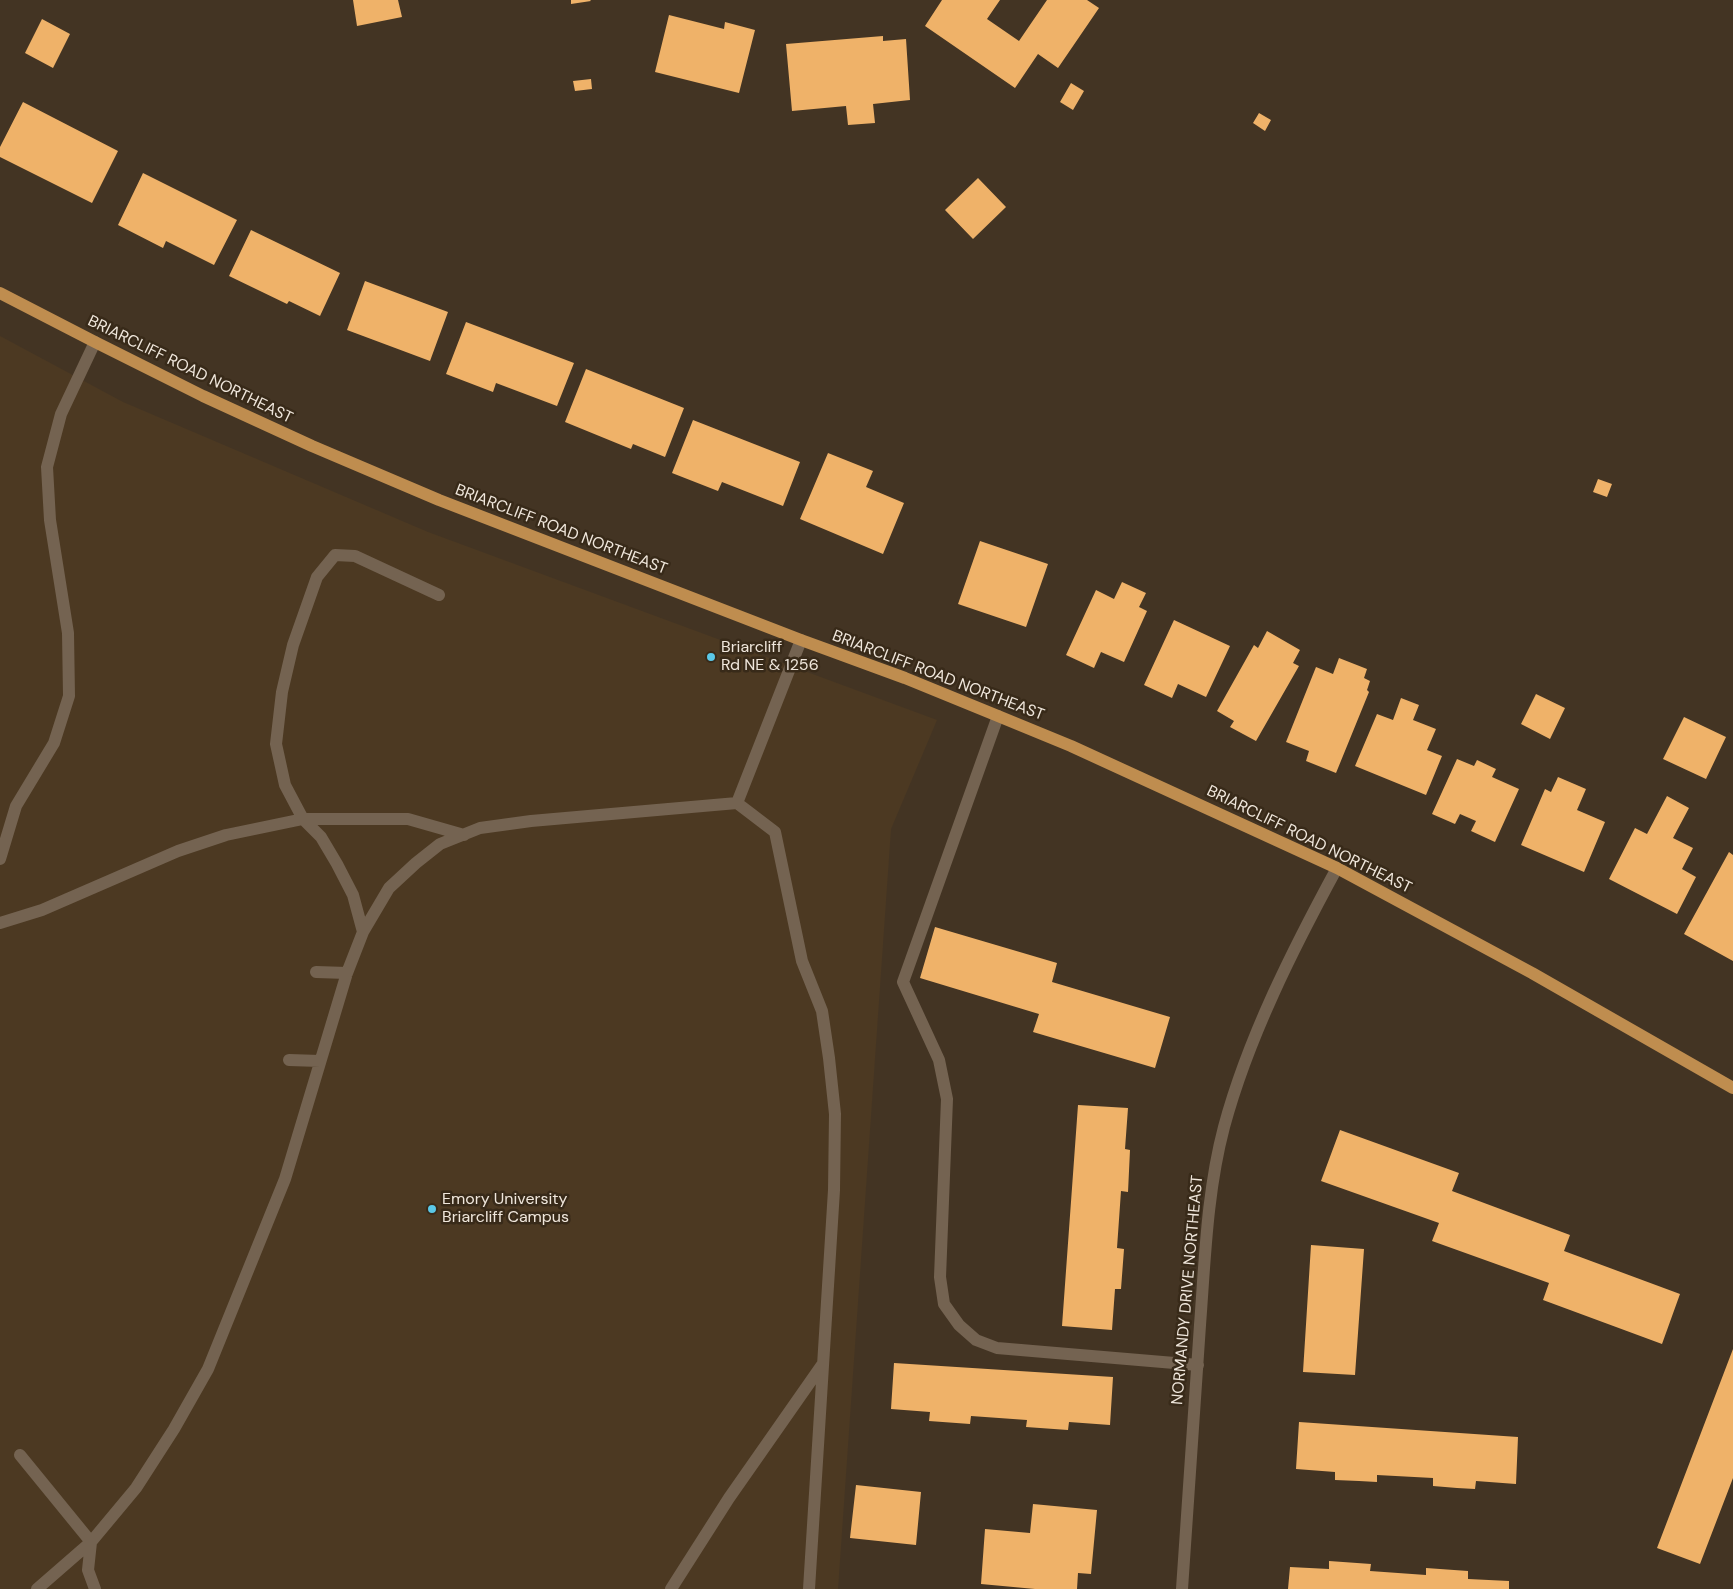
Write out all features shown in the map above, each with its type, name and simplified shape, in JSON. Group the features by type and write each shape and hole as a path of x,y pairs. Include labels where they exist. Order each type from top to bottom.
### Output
{"main road":[{"name":"BRIARCLIFF ROAD NORTHEAST","path":"0,292 203,396 348,462 448,503 801,640 906,678 1070,746 1337,868 1532,973 1733,1088"}],"street":[{"path":"0,859 16,806 54,743 69,696 68,633 50,520 47,467 61,414 95,342"},
{"path":"363,932 353,896 337,864 321,837 303,819 285,784 276,744 282,692 293,645 317,577 334,555 355,556 439,595"},
{"path":"737,803 801,640"},
{"path":"998,716 903,982 939,1060 947,1099 940,1277 944,1304 959,1325 976,1340 997,1348 1198,1365"},
{"path":"37,1589 91,1542 136,1488 174,1430 208,1369 286,1179 347,973 363,932 389,888 440,844 480,828 737,803 775,832 802,961 822,1011 835,1114 834,1190 809,1589"},
{"path":"0,923 42,910 178,851 226,835 303,819 408,819 464,835"},
{"name":"NORMANDY DRIVE NORTHEAST","path":"1182,1589 1208,1218 1214,1173 1224,1128 1236,1089 1265,1014 1310,917 1337,868"},
{"path":"316,972 347,973"},
{"path":"289,1060 320,1061"},
{"path":"671,1589 729,1498 823,1365"},
{"path":"20,1455 91,1542 88,1570 95,1589"}],"shaded area":[{"name":"Emory University Briarcliff Campus","path":"0,336 123,402 428,532 937,720 891,829 838,1589 0,1589"}],"building":[{"path":"353,0 398,0 402,17 357,26"},
{"path":"571,0 590,0 591,1 571,4"},
{"path":"942,0 1000,0 987,19 1019,41 1047,0 1087,0 1099,8 1058,68 1038,54 1015,88 925,26"},
{"path":"669,15 724,29 725,22 755,30 739,93 655,72"},
{"path":"42,19 70,34 53,68 25,53"},
{"path":"883,36 883,41 906,39 910,100 873,104 875,123 848,125 846,106 792,111 786,44"},
{"path":"591,79 592,89 575,91 573,81"},
{"path":"1071,83 1084,91 1073,110 1060,102"},
{"path":"23,102 118,151 92,203 0,157 0,147"},
{"path":"1259,113 1271,120 1265,131 1253,123"},
{"path":"143,173 237,220 214,265 166,241 163,248 118,225"},
{"path":"978,178 1006,207 973,239 945,210"},
{"path":"251,230 340,273 320,316 289,301 287,304 229,276"},
{"path":"365,281 448,312 430,361 347,330"},
{"path":"466,322 574,363 557,406 496,383 493,392 446,374"},
{"path":"586,369 684,408 665,457 633,444 631,449 565,422"},
{"path":"693,420 800,462 783,506 722,482 718,491 672,473"},
{"path":"828,453 873,471 866,487 904,503 883,554 800,519"},
{"path":"1598,479 1612,484 1607,497 1593,492"},
{"path":"980,541 1048,564 1026,627 958,604"},
{"path":"1122,582 1146,593 1139,607 1147,611 1124,662 1101,652 1094,668 1066,655 1096,590 1114,599"},
{"path":"1174,620 1230,646 1206,697 1178,684 1172,698 1144,685"},
{"path":"1267,631 1300,650 1293,663 1299,666 1256,741 1230,727 1234,721 1217,711 1254,645 1258,648"},
{"path":"1339,658 1367,669 1364,678 1370,681 1367,690 1369,692 1336,773 1306,761 1309,751 1286,742 1316,667 1333,674"},
{"path":"1536,694 1565,708 1550,739 1521,724"},
{"path":"1401,698 1419,705 1413,720 1436,729 1427,750 1442,756 1426,795 1355,766 1377,714 1393,720"},
{"path":"1684,717 1726,737 1706,779 1663,759"},
{"path":"1457,759 1474,766 1477,760 1496,769 1492,777 1519,789 1495,842 1471,831 1476,821 1460,814 1455,824 1432,814"},
{"path":"1558,777 1586,789 1577,810 1605,822 1584,872 1521,845 1545,789 1551,792"},
{"path":"1667,796 1689,808 1673,838 1693,848 1682,869 1696,877 1677,914 1609,879 1635,828 1647,834"},
{"path":"1729,852 1733,855 1733,961 1684,934"},
{"path":"935,927 1057,963 1052,982 1170,1017 1155,1068 1033,1032 1039,1014 920,978"},
{"path":"1078,1105 1128,1108 1125,1149 1130,1150 1128,1192 1121,1191 1117,1248 1124,1249 1121,1289 1115,1289 1112,1330 1062,1326"},
{"path":"1340,1130 1459,1173 1452,1191 1570,1235 1564,1251 1680,1294 1662,1344 1543,1300 1549,1283 1432,1241 1439,1223 1321,1181"},
{"path":"1311,1245 1364,1249 1355,1375 1303,1372"},
{"path":"1733,1349 1733,1478 1700,1564 1657,1548"},
{"path":"894,1363 1113,1377 1110,1425 1069,1422 1068,1430 1026,1427 1027,1420 971,1416 970,1424 929,1421 930,1412 891,1409"},
{"path":"1299,1422 1518,1437 1516,1484 1476,1481 1475,1489 1457,1488 1433,1486 1433,1478 1377,1475 1377,1482 1335,1480 1335,1472 1296,1469"},
{"path":"856,1485 921,1492 916,1545 850,1538"},
{"path":"1033,1504 1097,1510 1091,1574 1078,1573 1077,1589 1035,1589 981,1584 985,1529 1030,1533"},
{"path":"1329,1561 1371,1564 1370,1571 1426,1575 1426,1568 1468,1571 1468,1579 1509,1581 1509,1589 1288,1589 1290,1567 1329,1569"}],"place":[{"name":"Briarcliff Rd NE & 1256","path":"711,657"},
{"name":"Emory University Briarcliff Campus","path":"432,1209"}]}
